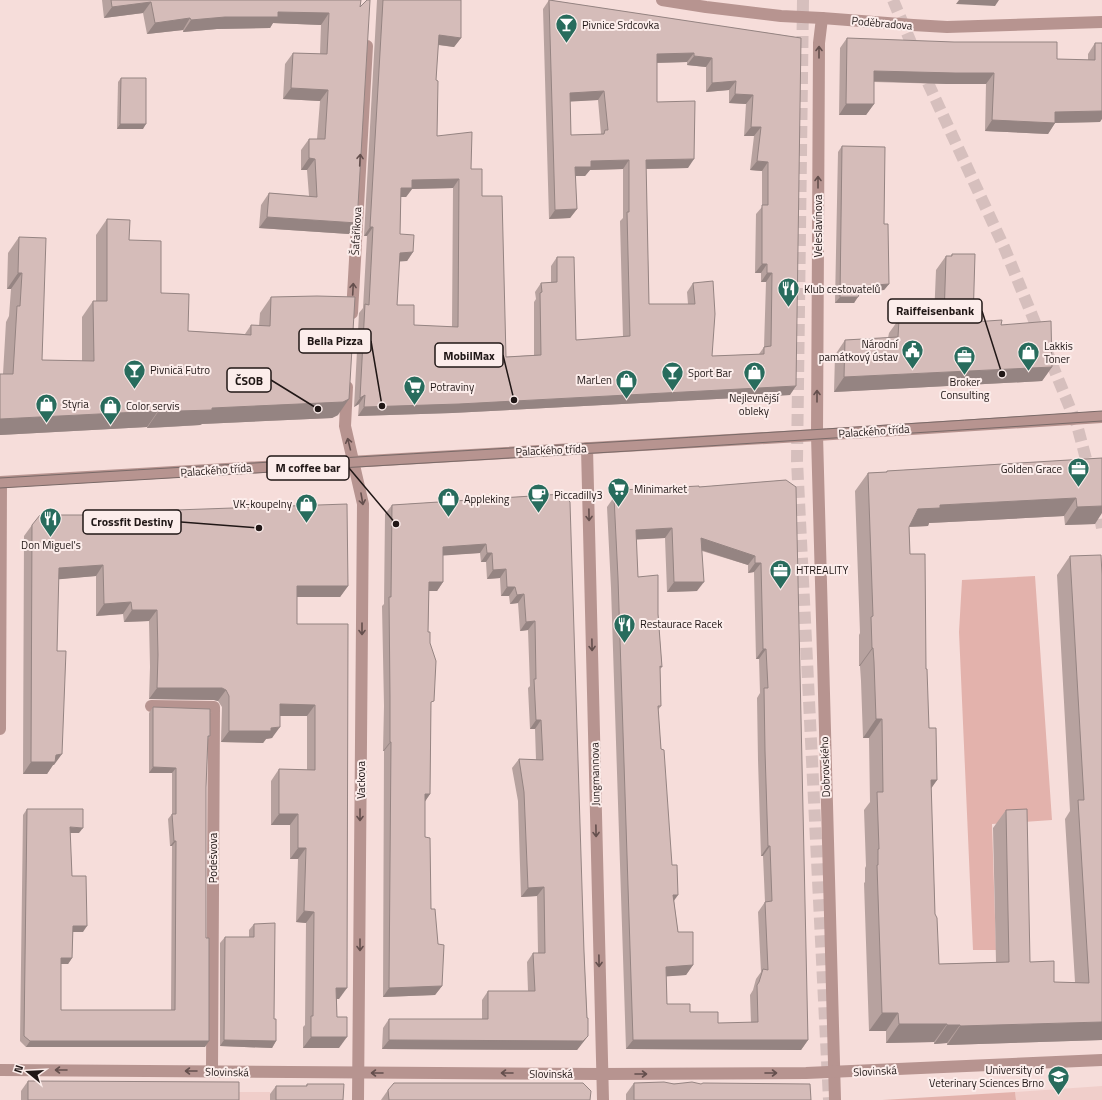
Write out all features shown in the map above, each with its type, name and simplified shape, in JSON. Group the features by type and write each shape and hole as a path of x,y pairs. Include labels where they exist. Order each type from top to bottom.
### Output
{"street":[{"name":"Poděbradova","path":"662,0 781,16 913,26 948,27 1102,22"},
{"name":"Veleslavínova","path":"816,435 819,51 822,18"},
{"name":"Šafaříkova","path":"351,327 368,32"},
{"path":"348,375 345,426 354,461"},
{"name":"Palackého třída","path":"0,482 1102,417"},
{"name":"Dobrovského","path":"816,435 834,1100"},
{"name":"Jungmannova","path":"587,448 603,1100"},
{"name":"Vackova","path":"354,461 363,504 358,1100"},
{"path":"0,482 0,729"},
{"name":"Podešvova","path":"151,706 214,707 212,1071"},
{"name":"Slovinská","path":"0,1070 602,1074 834,1073 1102,1060"}],"shaded area":[{"path":"1035,576 1052,820 992,824 996,950 973,950 959,632 962,580"},
{"name":"University of Veterinary Sciences Brno","path":"1102,1086 1102,1100 1016,1100 1015,1092"},
{"path":"232,1092 270,1092 270,1100 232,1100"},
{"path":"1015,1092 1016,1100 882,1100"}],"building":[{"path":"111,0 361,0 360,7 367,0 370,0 357,223 267,217 269,193 317,197 315,159 309,158 309,139 325,139 328,90 291,88 293,53 327,54 329,13 278,12 278,17 225,17 191,20 190,18 155,23 151,2 112,7"},
{"path":"383,0 461,0 461,38 439,35 436,80 438,81 437,136 472,132 471,169 482,169 482,196 502,196 506,357 541,355 541,283 557,282 557,257 574,257 576,340 630,336 627,212 629,212 629,160 591,161 591,167 575,167 577,209 555,210 549,0 801,38 796,386 459,404 364,407 365,395 360,398 365,304 369,305 373,227 370,227","holes":["694,53 694,56 712,58 712,83 736,81 735,94 753,95 751,127 761,127 757,161 768,162 768,205 762,205 762,264 767,264 767,273 772,273 771,346 764,347 764,354 712,356 715,314 713,281 693,283 695,304 649,304 646,160 694,159 695,101 657,102 657,54","604,91 608,130 605,130 604,134 571,135 570,93","459,179 458,327 414,325 414,305 397,305 400,253 413,252 414,235 400,234 401,188 412,188 412,180"]},
{"path":"847,38 954,42 1057,42 1057,59 1095,60 1095,43 1102,43 1102,111 1055,112 1055,123 992,120 994,73 874,71 874,104 846,104"},
{"path":"121,78 146,78 146,124 120,124"},
{"path":"842,146 885,147 884,224 888,224 889,284 862,286 858,297 840,297"},
{"path":"107,219 130,220 129,240 161,241 161,293 189,294 188,331 251,335 251,325 270,326 271,297 355,297 349,399 343,402 212,408 212,410 158,411 0,419 0,374 13,374 17,306 20,306 22,273 18,273 19,237 46,238 42,360 94,361 93,301 107,301"},
{"path":"952,254 975,254 973,322 1002,320 1001,325 1051,321 1052,367 844,377 845,340 898,337 899,319 944,318 946,256 952,256"},
{"path":"1102,458 1102,506 1077,507 1076,498 940,505 940,508 918,509 909,527 910,554 925,554 926,669 929,728 936,728 937,780 931,780 935,914 937,918 939,964 1009,962 1006,810 1027,809 1030,962 1054,961 1054,982 1089,983 1078,800 1084,800 1070,556 1101,555 1102,1022 960,1026 947,1024 899,1024 898,1013 882,1013 877,865 879,849 877,792 883,792 882,719 876,719 874,662 872,648 871,617 873,616 868,473"},
{"path":"786,480 796,487 808,1040 633,1040 614,497 621,490 699,487","holes":["672,528 674,582 704,582 701,538 755,556 755,563 761,563 763,649 766,649 768,688 764,688 765,751 768,846 770,846 772,901 765,902 768,970 763,969 757,985 758,1022 718,1023 718,1012 690,1012 690,1004 667,1004 666,967 693,965 693,932 678,932 673,895 678,895 677,865 672,865 664,750 661,749 658,706 661,706 660,666 662,667 658,614 658,575 638,577 636,530"]},
{"path":"563,494 570,502 588,1036 583,1041 389,1040 389,1019 488,1019 488,991 535,991 533,953 545,953 544,887 528,888 524,792 519,759 543,760 541,720 536,720 534,679 536,679 535,621 526,622 524,594 517,595 515,587 507,587 506,569 493,570 492,553 487,553 486,544 443,547 443,582 429,582 428,632 430,632 430,643 436,661 434,701 431,702 430,794 425,794 425,837 430,838 431,909 435,909 438,944 444,945 442,986 389,988 391,742 389,597 391,597 392,505"},
{"path":"347,504 348,586 297,586 297,624 348,624 347,988 336,988 337,1017 347,1017 347,1037 311,1037 311,1016 313,1016 314,912 304,911 306,848 298,848 298,814 279,814 279,769 315,770 315,705 280,704 280,727 271,728 271,731 229,731 229,696 226,690 222,688 157,688 157,610 132,610 131,602 104,604 103,565 59,568 57,651 66,651 62,754 56,755 55,762 31,762 32,525 40,515 87,515 90,513"},
{"path":"153,707 210,709 210,736 208,736 206,787 206,938 209,938 209,1041 30,1041 24,1036 27,809 83,809 83,828 70,827 72,876 86,876 87,926 73,926 72,958 61,958 61,1010 175,1010 176,841 174,841 172,814 176,814 176,768 153,767"},
{"path":"275,923 274,1019 276,1019 276,1041 224,1040 225,937 254,937 254,924"},
{"path":"28,1081 239,1082 239,1100 28,1100"},
{"path":"664,1082 674,1084 692,1082 701,1084 810,1084 811,1100 634,1100 634,1083"},
{"path":"394,1083 583,1083 591,1091 590,1100 389,1100 388,1090"},
{"path":"307,1084 344,1084 343,1100 276,1100 276,1086 307,1086"}],"tunnel":[{"path":"803,0 797,461 829,1100"},
{"path":"893,0 928,83 1004,247 1077,425 1090,474"},
{"path":"1097,501 1102,528"}],"tram line":[{"path":"0,478 1102,411"},
{"path":"0,488 629,451 1102,421"}],"place":[{"name":"Pivnice Srdcovka","path":"566,44"},
{"name":"Klub cestovatelů","path":"788,308"},
{"name":"Národní památkový ústav","path":"913,370"},
{"name":"Lakkis Toner","path":"1028,372"},
{"name":"Raiffeisenbank","path":"1002,374"},
{"name":"Broker Consulting","path":"965,376"},
{"name":"Pivnicä Futro","path":"135,390"},
{"name":"Sport Bar","path":"672,392"},
{"name":"Nejlevnější obleky","path":"754,392"},
{"name":"MobilMax","path":"514,400"},
{"name":"MarLen","path":"627,400"},
{"name":"Bella Pizza","path":"382,406"},
{"name":"Potraviny","path":"415,406"},
{"name":"ČSOB","path":"318,409"},
{"name":"Styria","path":"46,424"},
{"name":"Color servis","path":"110,426"},
{"name":"Golden Grace","path":"1078,488"},
{"name":"Minimarket","path":"618,508"},
{"name":"Piccadilly3","path":"539,514"},
{"name":"Appleking","path":"448,518"},
{"name":"VK-koupelny","path":"307,524"},
{"name":"M coffee bar","path":"396,524"},
{"name":"Crossfit Destiny","path":"259,528"},
{"name":"Don Miguel's","path":"51,538"},
{"name":"HTREALITY","path":"780,590"},
{"name":"Restaurace Racek","path":"625,644"},
{"name":"University of Veterinary Sciences Brno","path":"1059,1096"}]}
